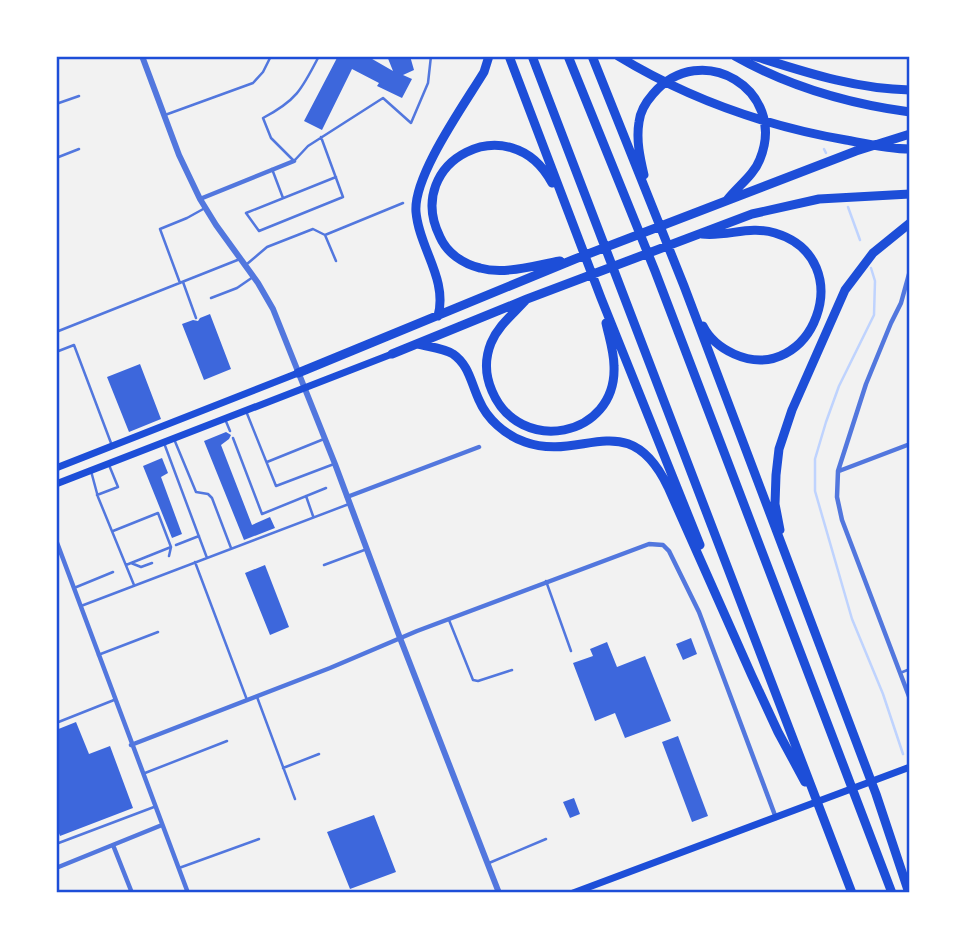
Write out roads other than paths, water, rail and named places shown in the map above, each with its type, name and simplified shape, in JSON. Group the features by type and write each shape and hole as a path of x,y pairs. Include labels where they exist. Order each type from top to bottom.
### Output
{"highway":[{"path":"438,316 442,302 437,276 418,220 417,196 423,175 484,72 489,56"},
{"path":"509,56 599,294 724,609"},
{"path":"532,56 852,893"},
{"path":"568,56 655,271 892,893"},
{"path":"592,56 684,286 876,794 909,893"},
{"path":"618,56 652,77 741,114 820,136 894,149 910,149"},
{"path":"735,56 811,89 842,99 910,112"},
{"path":"754,56 843,82 881,89 910,90"},
{"path":"648,194 638,137 642,110 668,80 692,71 704,70 729,76 747,88 760,107 766,127 764,147 757,165 727,200"},
{"path":"299,373 575,258 910,132"},
{"path":"567,209 548,174 538,162 514,147 479,146 449,163 436,183 433,217 443,243 454,256 482,269 502,270 575,258"},
{"path":"392,355 527,299 752,214 818,199 910,194"},
{"path":"793,579 775,503 779,449 792,410 845,290 873,253 910,223"},
{"path":"684,286 705,330 713,339 725,349 750,358 776,356 794,347 812,329 821,305 819,276 813,261 789,239 758,230 718,236 696,234"},
{"path":"527,299 501,325 491,343 486,359 488,382 498,404 514,420 533,429 554,432 575,427 600,410 610,390 614,367 599,294"},
{"path":"417,344 444,350 460,360 467,369 485,411 500,428 519,439 550,446 612,440 632,446 651,458 660,471 724,609 778,732 812,790"}],"main road":[{"path":"56,484 392,355"},
{"path":"56,468 299,373"},
{"path":"573,893 910,767"}],"street":[{"path":"142,56 179,155 200,199 273,309 499,893"},
{"path":"200,199 294,161"},
{"path":"909,274 901,303 866,384 838,471 837,497 842,520 910,699"},
{"path":"838,471 910,444"},
{"path":"348,500 479,447"},
{"path":"56,540 188,893"},
{"path":"131,745 546,582 649,544 663,545 669,551 699,612 776,819"},
{"path":"56,869 162,825"},
{"path":"113,845 132,893"}],"lane":[{"path":"164,115 253,83 263,72 271,56"},
{"path":"319,56 300,91 287,104 263,118 271,138 294,161 307,146 383,98 411,123 428,83 431,56"},
{"path":"56,104 79,96"},
{"path":"321,138 336,177 343,197 259,231 246,213 336,177"},
{"path":"56,158 79,149"},
{"path":"272,169 283,198"},
{"path":"325,235 403,203"},
{"path":"196,318 160,229 205,208"},
{"path":"56,332 181,282 242,263 267,247 310,230 317,230 325,235 336,261"},
{"path":"211,298 237,288 253,277"},
{"path":"56,352 74,345 113,446"},
{"path":"246,411 276,486 335,464"},
{"path":"225,419 230,431"},
{"path":"233,438 262,514 326,488"},
{"path":"174,439 193,488 198,494 208,494 212,498 231,548"},
{"path":"267,462 324,439"},
{"path":"164,443 207,558"},
{"path":"97,495 118,487 108,464"},
{"path":"90,471 97,495 134,585"},
{"path":"306,496 314,517"},
{"path":"80,606 314,517 348,500"},
{"path":"113,531 158,513 171,547 169,556"},
{"path":"176,545 199,536"},
{"path":"126,565 171,547"},
{"path":"324,565 367,549"},
{"path":"195,562 248,700"},
{"path":"131,563 141,567 152,563"},
{"path":"74,588 113,572"},
{"path":"546,582 571,651"},
{"path":"449,620 473,680 478,681 512,670"},
{"path":"98,654 158,632"},
{"path":"900,673 910,669"},
{"path":"257,697 295,799"},
{"path":"56,723 114,700"},
{"path":"142,774 227,741"},
{"path":"283,768 319,754"},
{"path":"56,844 155,807"},
{"path":"179,868 259,839"},
{"path":"489,863 546,839"}],"waterway":[{"path":"824,149 826,153"},
{"path":"848,207 860,240"},
{"path":"871,268 875,281 874,315 839,386 826,422 815,459 815,491 852,619 883,694 903,754"}]}
